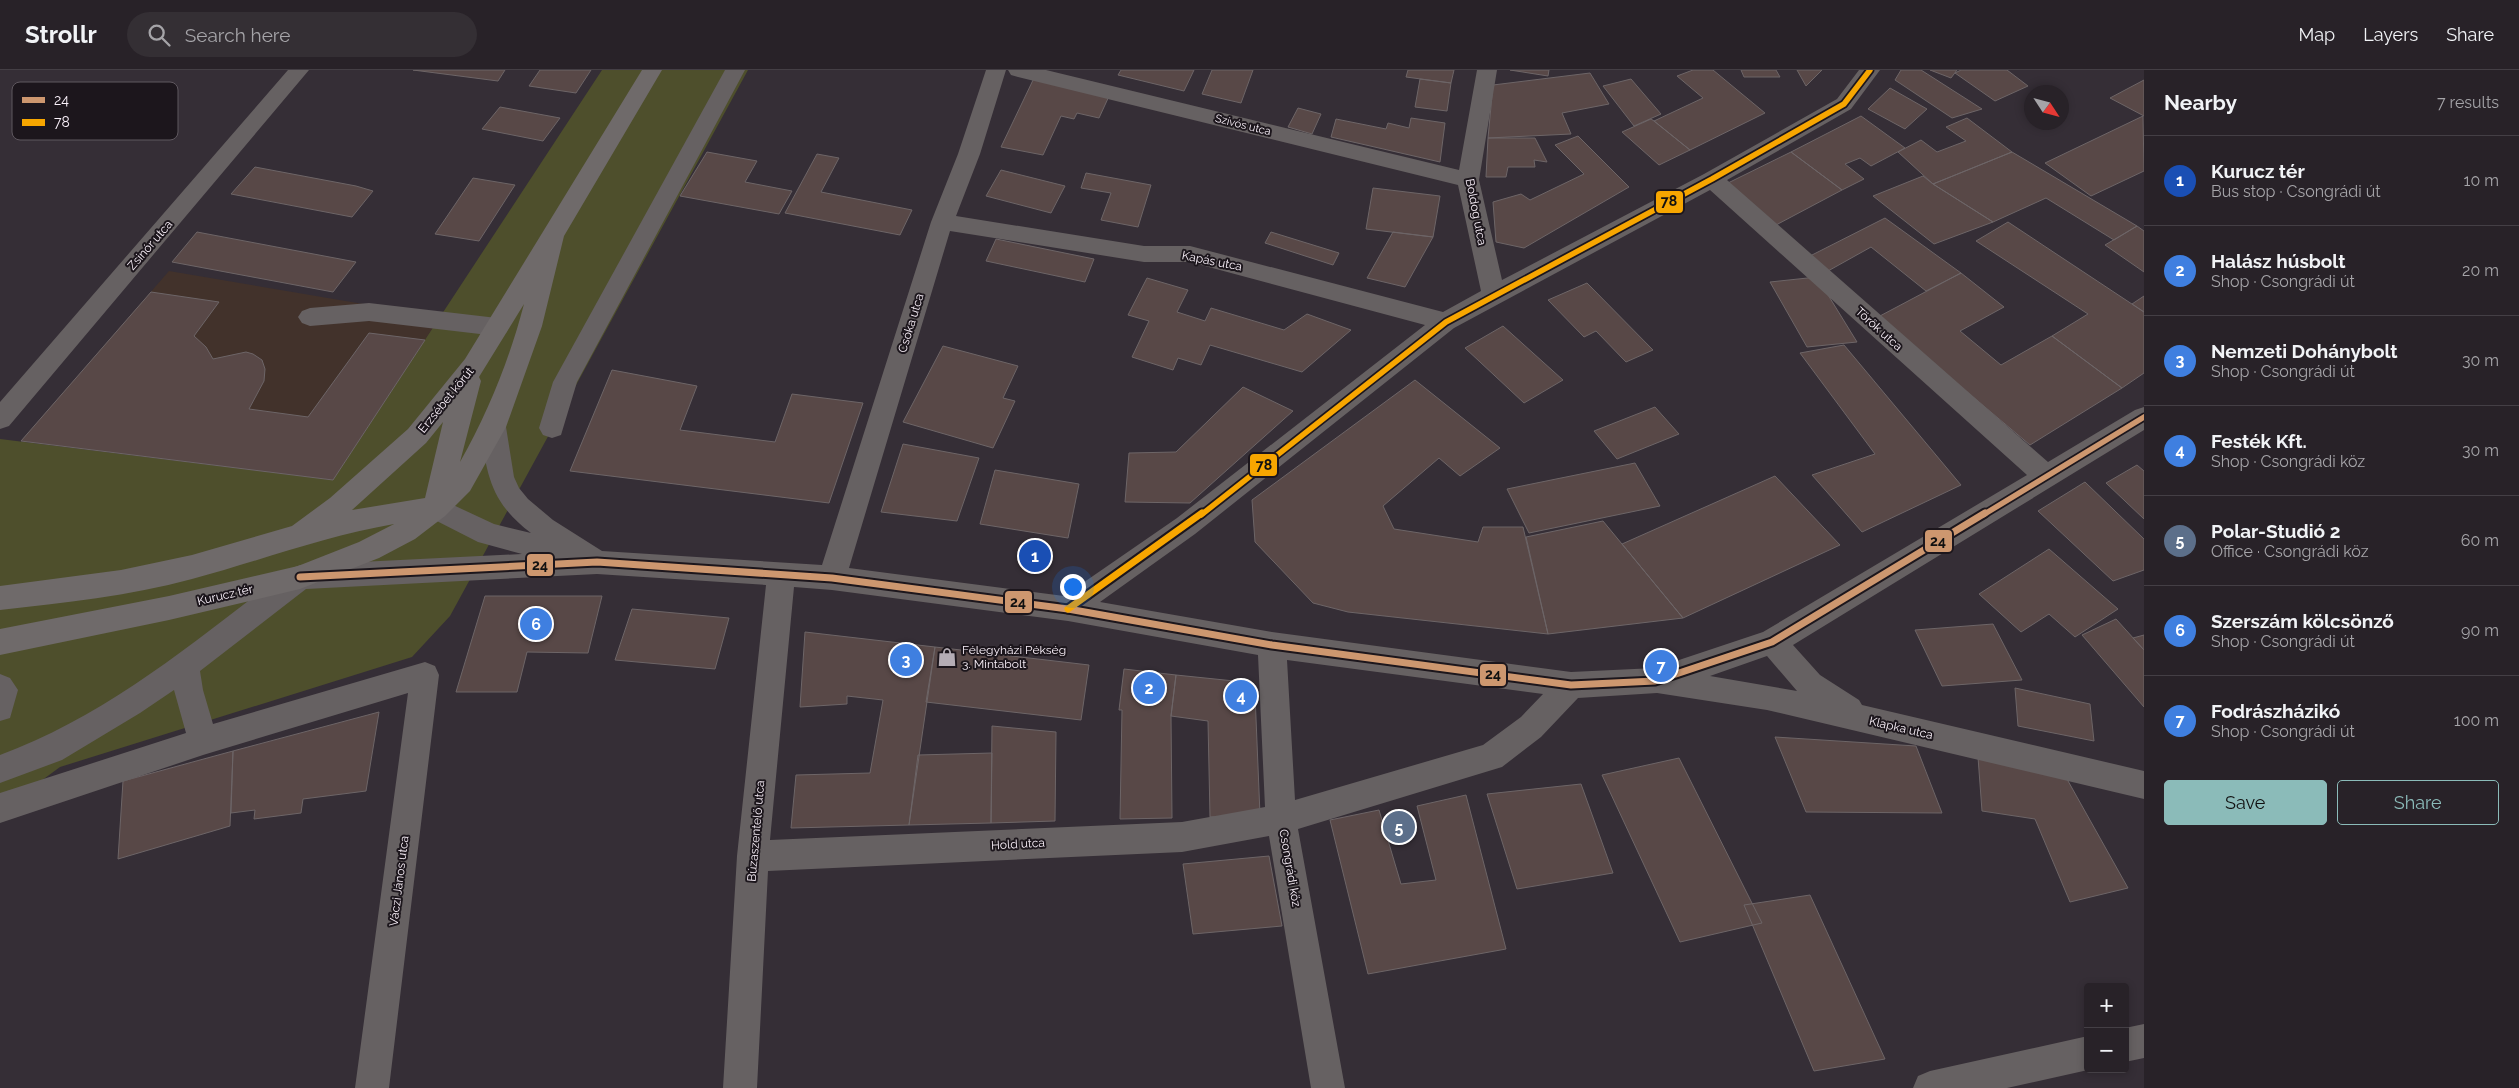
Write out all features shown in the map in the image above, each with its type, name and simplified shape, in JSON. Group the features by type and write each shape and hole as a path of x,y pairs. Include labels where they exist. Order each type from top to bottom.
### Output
{"main road":[{"name":"Erzsébet körút","path":"300,535 358,489 417,436 474,366 652,70"},
{"name":"Erzsébet körút","path":"436,508 461,483 494,427 530,326 553,232"},
{"path":"0,598 107,586 190,567 338,523 405,510 436,508 456,422 474,366"},
{"name":"Kurucz tér","path":"0,642 169,608 300,577 369,550 406,530 436,508"}],"street":[{"name":"Zsinór utca","path":"0,419 299,70"},
{"path":"552,428 565,382 735,70"},
{"name":"Csóka utca","path":"832,578 942,222 969,154 996,70"},
{"name":"Szívós utca","path":"1018,70 1468,180"},
{"name":"Boldog utca","path":"1487,70 1468,180 1494,294"},
{"path":"1068,609 1186,526 1446,322 1494,294 1712,179 1844,104 1870,70"},
{"name":"Török utca","path":"1712,179 2047,477"},
{"name":"Kapás utca","path":"942,222 1144,254 1190,254 1446,322"},
{"path":"310,317 369,312 497,327"},
{"path":"0,769 51,750 130,704 185,666 300,577 597,562 832,578 1068,609 1272,645 1571,685 1655,681 1772,642 2144,417"},
{"path":"494,427 498,463 504,485 509,494 528,515 597,562"},
{"path":"436,508 488,534 597,562"},
{"name":"Búzaszentelő utca","path":"740,1088 753,856 781,575"},
{"path":"1772,642 1810,684 1860,718"},
{"name":"Csongrádi köz","path":"1272,645 1282,819 1328,1088"},
{"path":"0,808 203,741 188,690 185,666"},
{"name":"Váczi János utca","path":"203,741 425,675 372,1088"},
{"name":"Klapka utca","path":"1655,681 1767,697 2144,785"},
{"name":"Hold utca","path":"753,856 1182,837 1282,819 1491,757 1531,727 1571,685"},
{"path":"0,687 3,690 0,708"},
{"path":"2129,1044 2144,1041"},
{"path":"1930,1088 2084,1054"}],"shaded area":[{"path":"169,271 440,317 333,480 21,441"}],"green space":[{"path":"602,70 748,70 450,616 412,657 60,767 0,811 0,439 333,480"}],"building":[{"path":"413,70 505,70 498,81"},
{"path":"540,70 591,70 576,93 529,86"},
{"path":"1121,70 1194,70 1184,91 1118,75"},
{"path":"1212,70 1253,70 1241,103 1202,94"},
{"path":"1408,70 1454,70 1451,83 1406,77"},
{"path":"1510,70 1549,70 1548,76"},
{"path":"1693,70 1713,70 1765,113 1690,150 1654,121 1703,98 1677,76"},
{"path":"1741,70 1776,70 1780,77 1744,77"},
{"path":"1797,70 1822,70 1806,86"},
{"path":"1901,70 1921,70 1982,109 1952,118 1895,80"},
{"path":"1930,70 1957,70 1951,78"},
{"path":"1961,70 2007,70 2027,85 1995,101 1955,73"},
{"path":"1590,73 1609,104 1562,113 1571,134 1488,138 1493,85"},
{"path":"1034,78 1110,94 1099,118 1077,113 1074,119 1061,116 1043,155 1001,147"},
{"path":"1420,79 1451,83 1447,111 1415,107"},
{"path":"1631,79 1661,114 1634,126 1603,86"},
{"path":"2144,80 2144,116 2110,98"},
{"path":"1890,88 1927,109 1905,129 1868,109"},
{"path":"500,107 560,118 543,141 482,129"},
{"path":"1298,108 1321,114 1312,134 1288,127"},
{"path":"1861,116 1905,148 1871,166 1860,158 1845,164 1864,179 1842,190 1791,152"},
{"path":"2143,116 2144,171 2091,196 2045,163"},
{"path":"1411,118 1445,123 1440,162 1331,137 1336,119 1386,129 1388,123 1409,128"},
{"path":"1967,118 2012,152 1933,184 1898,152 1921,140 1937,152 1966,141 1946,127"},
{"path":"1651,119 1690,150 1659,165 1622,132"},
{"path":"1578,136 1629,187 1524,248 1496,242 1493,202 1521,194 1530,200 1584,174 1555,145"},
{"path":"1488,138 1535,138 1547,162 1534,160 1535,167 1508,167 1506,177 1486,177"},
{"path":"707,152 757,161 745,182 792,191 779,214 680,196"},
{"path":"1791,152 1842,190 1776,225 1728,183"},
{"path":"2012,152 2137,226 2114,240 2046,198 1993,222 1933,184"},
{"path":"817,154 839,158 821,192 912,210 900,235 785,213"},
{"path":"255,167 356,186 373,191 352,217 231,194"},
{"path":"1001,170 1065,186 1051,213 986,196"},
{"path":"1086,173 1151,185 1138,227 1101,220 1111,193 1081,188"},
{"path":"1923,176 1993,222 1934,244 1873,196"},
{"path":"473,178 515,185 479,241 435,234"},
{"path":"1373,188 1440,196 1433,237 1366,229"},
{"path":"1885,218 1961,273 1926,291 1871,247 1828,271 1810,256"},
{"path":"2008,222 2144,312 2144,373 2122,388 2052,336 2088,314 1976,241"},
{"path":"2137,226 2144,231 2144,272 2105,245"},
{"path":"197,232 356,262 333,292 172,262"},
{"path":"1271,232 1339,253 1333,265 1265,243"},
{"path":"1393,232 1433,237 1405,287 1367,278"},
{"path":"996,239 1094,259 1085,282 986,261"},
{"path":"1961,273 2004,307 1960,331 2001,365 2052,336 2122,388 2030,445 1878,317"},
{"path":"1817,277 1857,342 1807,347 1770,282"},
{"path":"1147,278 1188,290 1177,312 1205,321 1211,308 1284,330 1307,314 1351,330 1302,372 1210,345 1201,365 1178,358 1173,370 1132,357 1149,321 1128,315"},
{"path":"1587,283 1653,350 1626,362 1596,331 1584,337 1548,300"},
{"path":"151,292 219,302 194,336 206,347 213,359 246,352 262,360 265,369 264,381 249,409 308,417 369,333 425,340 333,480 21,441"},
{"path":"2144,296 2144,312 2132,304"},
{"path":"1503,326 1563,380 1524,403 1465,348"},
{"path":"1844,345 1961,485 1862,532 1812,475 1875,454 1800,353"},
{"path":"943,346 1018,366 1003,398 1015,401 993,448 903,422"},
{"path":"612,370 697,386 680,430 775,442 792,394 863,403 829,503 570,471"},
{"path":"1415,380 1500,448 1460,476 1439,458 1383,506 1394,529 1478,542 1483,527 1523,527 1548,634 1348,612 1313,603 1255,542 1252,500"},
{"path":"1243,387 1293,411 1190,503 1125,502 1129,453 1176,452"},
{"path":"1655,407 1679,434 1617,459 1594,431"},
{"path":"903,444 979,458 957,521 881,512"},
{"path":"1635,463 1660,506 1529,533 1507,489"},
{"path":"2137,465 2144,471 2144,519 2106,483"},
{"path":"995,470 1079,484 1068,538 980,524"},
{"path":"1775,476 1840,545 1683,618 1622,544"},
{"path":"2085,482 2144,539 2144,570 2113,581 2038,511"},
{"path":"1603,521 1683,618 1548,634 1526,537"},
{"path":"2049,549 2118,609 2075,637 2049,614 2021,632 1979,594"},
{"path":"485,596 602,596 588,653 527,652 517,692 456,692"},
{"path":"632,609 729,618 715,669 615,660"},
{"path":"2116,619 2144,650 2144,707 2082,635"},
{"path":"1993,624 2022,680 1942,686 1915,630"},
{"path":"805,632 935,647 909,825 791,828 796,775 870,773 883,700 847,696 847,704 800,707"},
{"path":"2144,635 2144,650 2133,638"},
{"path":"935,647 1089,665 1081,720 926,702"},
{"path":"1124,669 1176,675 1171,716 1172,818 1120,819 1122,710 1119,710"},
{"path":"1176,675 1244,682 1255,694 1260,815 1210,817 1208,721 1171,716"},
{"path":"2015,688 2090,704 2094,741 2018,726"},
{"path":"379,712 366,791 303,799 301,813 254,819 255,810 231,813 233,751"},
{"path":"992,726 1056,732 1055,821 991,823"},
{"path":"1775,737 1916,746 1942,813 1806,812"},
{"path":"233,751 230,826 118,859 123,781"},
{"path":"992,753 991,823 909,825 918,755"},
{"path":"1978,757 2063,772 2128,888 2070,902 2035,819 1982,811"},
{"path":"1679,758 1762,923 1680,942 1602,775"},
{"path":"1581,784 1613,873 1517,889 1487,794"},
{"path":"1466,795 1506,949 1368,974 1330,820 1379,810 1401,884 1436,880 1417,806"},
{"path":"1269,856 1282,926 1193,934 1183,864"},
{"path":"1810,895 1885,1059 1814,1071 1744,905"}],"transit line":[{"name":"78","path":"1068,609 1186,526 1446,322 1712,179 1844,104 1870,70"},
{"name":"24","path":"300,577 597,562 832,578 1068,609 1272,645 1571,685 1655,681 1772,642 2144,417"}],"place":[{"name":"Kurucz tér","path":"1035,556"},
{"name":"Szerszám kölcsönző","path":"536,624"},
{"name":"Félegyházi Pékség 3. Mintabolt","path":"947,657"},
{"name":"Nemzeti Dohánybolt","path":"906,660"},
{"name":"Fodrászházikó","path":"1661,666"},
{"name":"Halász húsbolt","path":"1149,688"},
{"name":"Festék Kft.","path":"1241,696"},
{"name":"Polar-Studió 2","path":"1399,827"}]}
